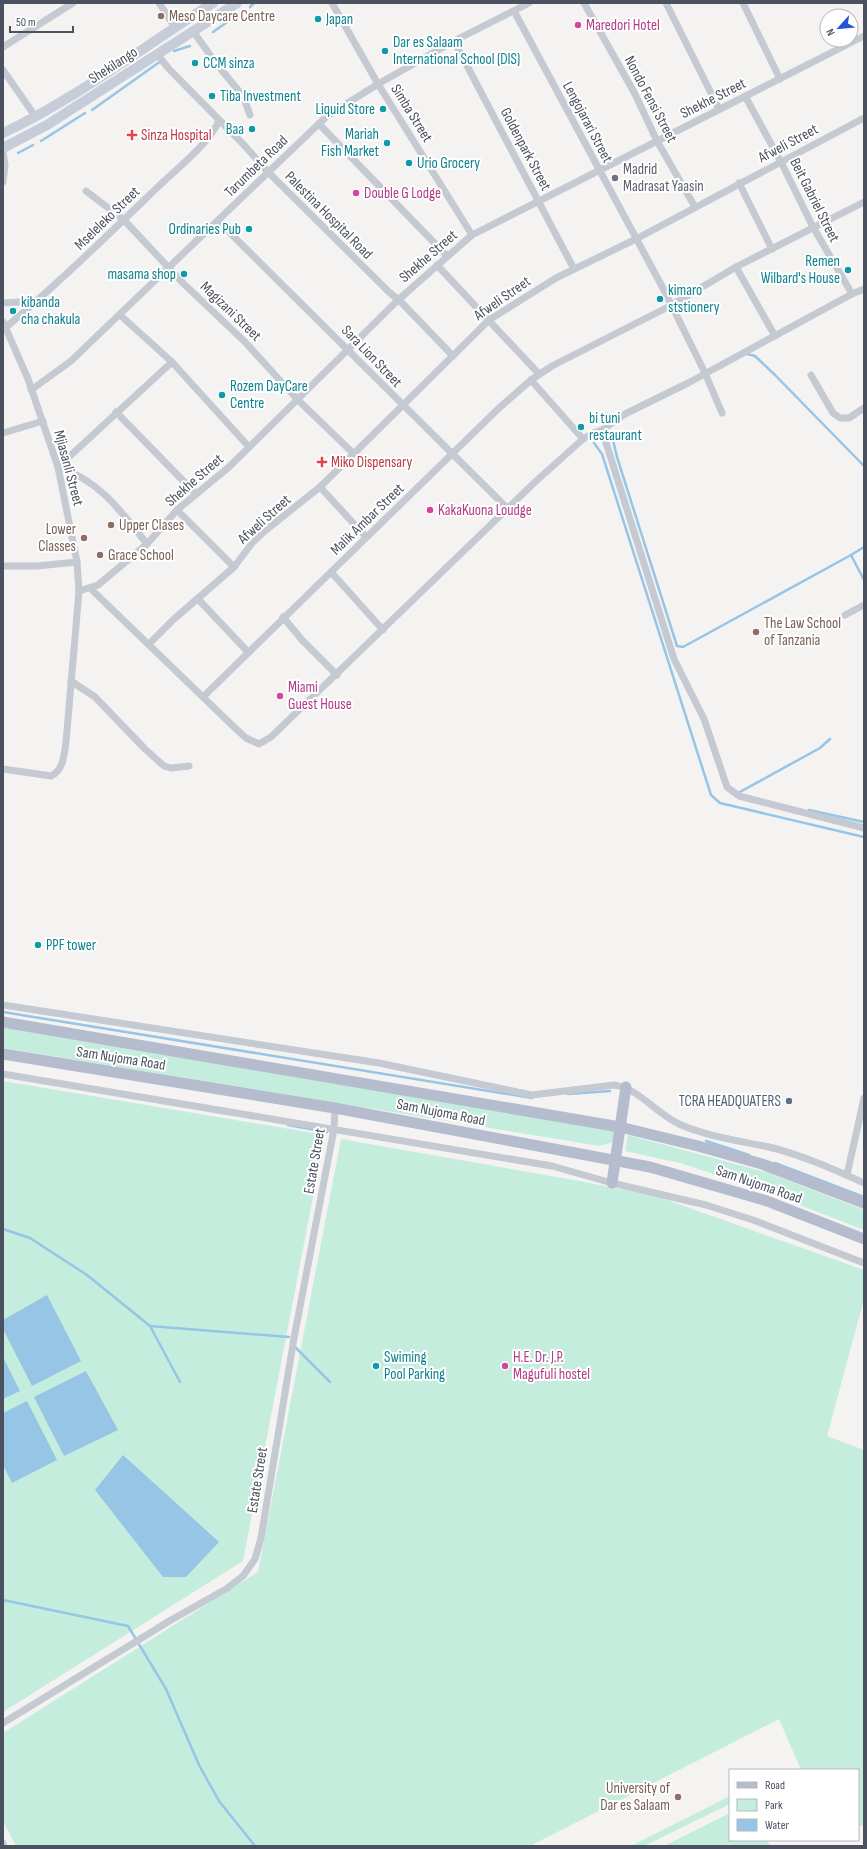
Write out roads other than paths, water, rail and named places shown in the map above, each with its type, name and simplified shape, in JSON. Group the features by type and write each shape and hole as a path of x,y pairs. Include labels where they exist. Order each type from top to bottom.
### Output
{"main road":[{"name":"Shekilango","path":"3,133 35,116 213,3"},
{"name":"Shekilango","path":"3,148 47,125 237,3"},
{"name":"Sam Nujoma Road","path":"3,1022 620,1127 705,1147 762,1164 864,1203"},
{"name":"Sam Nujoma Road","path":"3,1054 336,1108 650,1167 767,1201 864,1239"},
{"path":"612,1183 626,1087"}],"street":[{"path":"3,48 73,3"},
{"path":"159,3 176,27"},
{"name":"Simba Street","path":"332,3 378,84 472,235"},
{"name":"Tarumbeta Road","path":"31,390 71,360 120,315 168,267 327,116 378,84 454,41 529,3"},
{"name":"Nondo Fensi Street","path":"584,3 635,94 657,141 695,207"},
{"path":"666,3 719,109"},
{"path":"743,3 780,79"},
{"name":"Lengojarari Street","path":"514,11 636,238 705,373 722,413"},
{"path":"193,31 214,62 243,96 250,116"},
{"name":"Shekhe Street","path":"79,592 91,589 109,577 147,544 177,510 229,467 398,300 472,235 864,36"},
{"name":"Goldenpark Street","path":"454,41 574,269"},
{"name":"Palestina Hospital Road","path":"157,54 169,69 246,146 268,172 453,356"},
{"path":"3,70 35,116"},
{"name":"Beit Gabriel Street","path":"744,96 781,162 813,227 852,294"},
{"name":"Afweli Street","path":"149,644 174,619 234,567 253,542 266,530 320,487 490,320 524,297 574,269 740,184 864,118"},
{"name":"Mseleleko Street","path":"4,325 39,301 124,220 214,131 219,120"},
{"path":"319,124 447,256"},
{"path":"3,152 5,165 3,182"},
{"path":"740,184 772,249"},
{"name":"Magizani Street","path":"86,191 124,220 168,267 250,347 298,400 353,453"},
{"name":"Malik Ambar Street","path":"204,696 283,617 531,380 670,306 736,267 864,202"},
{"name":"Sara Lion Street","path":"218,221 349,350 402,406 508,509"},
{"path":"437,265 540,374"},
{"path":"736,267 775,336"},
{"path":"91,589 246,738 259,744 271,737 337,675 508,509 583,439 602,430 625,414 864,289"},
{"path":"3,303 19,304 39,301"},
{"path":"120,315 172,362 249,446"},
{"name":"Mjiasanli Street","path":"3,768 51,776 59,771 66,742 79,592 77,562 58,467 21,362 4,325"},
{"path":"58,467 172,362"},
{"path":"811,376 833,413 840,418 849,418 864,408"},
{"path":"531,380 583,439"},
{"path":"116,412 196,494"},
{"path":"3,433 43,421"},
{"path":"602,430 674,659 704,719 727,787 739,796 864,828"},
{"path":"58,467 75,472 96,486 120,510 147,544"},
{"path":"320,487 366,537"},
{"path":"177,510 234,567"},
{"path":"3,566 37,566 77,562"},
{"path":"331,572 383,630"},
{"path":"198,599 248,652"},
{"path":"845,615 864,605"},
{"path":"283,617 302,640 337,675"},
{"path":"71,681 95,697 145,750 164,766 171,768 189,766"},
{"path":"3,1005 379,1062 532,1095 614,1085 626,1087 669,1119 679,1124 702,1132 775,1149 847,1175 864,1183"},
{"path":"3,1074 552,1166 612,1183 706,1205 753,1220 864,1262"},
{"path":"847,1175 864,1098"},
{"name":"Estate Street","path":"3,1723 164,1624 226,1589 243,1576 255,1558 261,1538 294,1338 334,1129 336,1108"}],"water":[{"path":"47,1295 81,1361 32,1386 3,1329 3,1320"},
{"path":"3,1357 20,1391 3,1399"},
{"path":"86,1371 118,1430 64,1456 34,1397"},
{"path":"27,1401 57,1460 12,1483 3,1465 3,1413"},
{"path":"123,1455 219,1542 186,1577 163,1577 95,1490"}],"waterway":[{"path":"250,7 254,3"},
{"path":"213,32 243,11"},
{"path":"174,51 190,46"},
{"path":"92,110 161,61"},
{"path":"41,141 85,113"},
{"path":"18,153 33,145"},
{"path":"747,354 755,356 775,375 864,466"},
{"path":"612,436 617,457 677,646 683,647 851,555"},
{"path":"594,443 602,454 711,795 720,803 864,837"},
{"path":"864,547 851,555 864,580"},
{"path":"738,793 820,748 830,739"},
{"path":"809,810 864,822"},
{"path":"3,1012 532,1098"},
{"path":"568,1094 610,1091"},
{"path":"288,1125 327,1132"},
{"path":"706,1141 749,1155"},
{"path":"775,1163 864,1197"},
{"path":"3,1229 30,1238 87,1275 150,1326 180,1382"},
{"path":"150,1326 289,1337"},
{"path":"296,1348 330,1382"},
{"path":"3,1600 128,1626 166,1689 199,1765 219,1801 255,1846"}],"place":[{"name":"Meso Daycare Centre","path":"161,16"},
{"name":"Japan","path":"318,19"},
{"name":"Maredori Hotel","path":"578,25"},
{"name":"Dar es Salaam International School (DIS)","path":"385,51"},
{"name":"CCM sinza","path":"195,63"},
{"name":"Tiba Investment","path":"212,96"},
{"name":"Liquid Store","path":"383,109"},
{"name":"Baa","path":"252,129"},
{"name":"Sinza Hospital","path":"132,135"},
{"name":"Mariah Fish Market","path":"387,143"},
{"name":"Urio Grocery","path":"409,163"},
{"name":"Madrid Madrasat Yaasin","path":"615,178"},
{"name":"Double G Lodge","path":"356,193"},
{"name":"Ordinaries Pub","path":"249,229"},
{"name":"Remen Wilbard's House","path":"848,270"},
{"name":"masama shop","path":"184,274"},
{"name":"kimaro ststionery","path":"660,299"},
{"name":"kibanda cha chakula","path":"13,311"},
{"name":"Rozem DayCare Centre","path":"222,395"},
{"name":"bi tuni restaurant","path":"581,427"},
{"name":"Miko Dispensary","path":"322,462"},
{"name":"KakaKuona Loudge","path":"430,510"},
{"name":"Upper Clases","path":"111,525"},
{"name":"Lower Classes","path":"84,538"},
{"name":"Grace School","path":"100,555"},
{"name":"The Law School of Tanzania","path":"756,632"},
{"name":"Miami Guest House","path":"280,696"},
{"name":"PPF tower","path":"38,945"},
{"name":"TCRA HEADQUATERS","path":"789,1101"},
{"name":"Swiming Pool Parking","path":"376,1366"},
{"name":"H.E. Dr. J.P. Magufuli hostel","path":"505,1366"},
{"name":"University of Dar es Salaam","path":"678,1797"}]}
